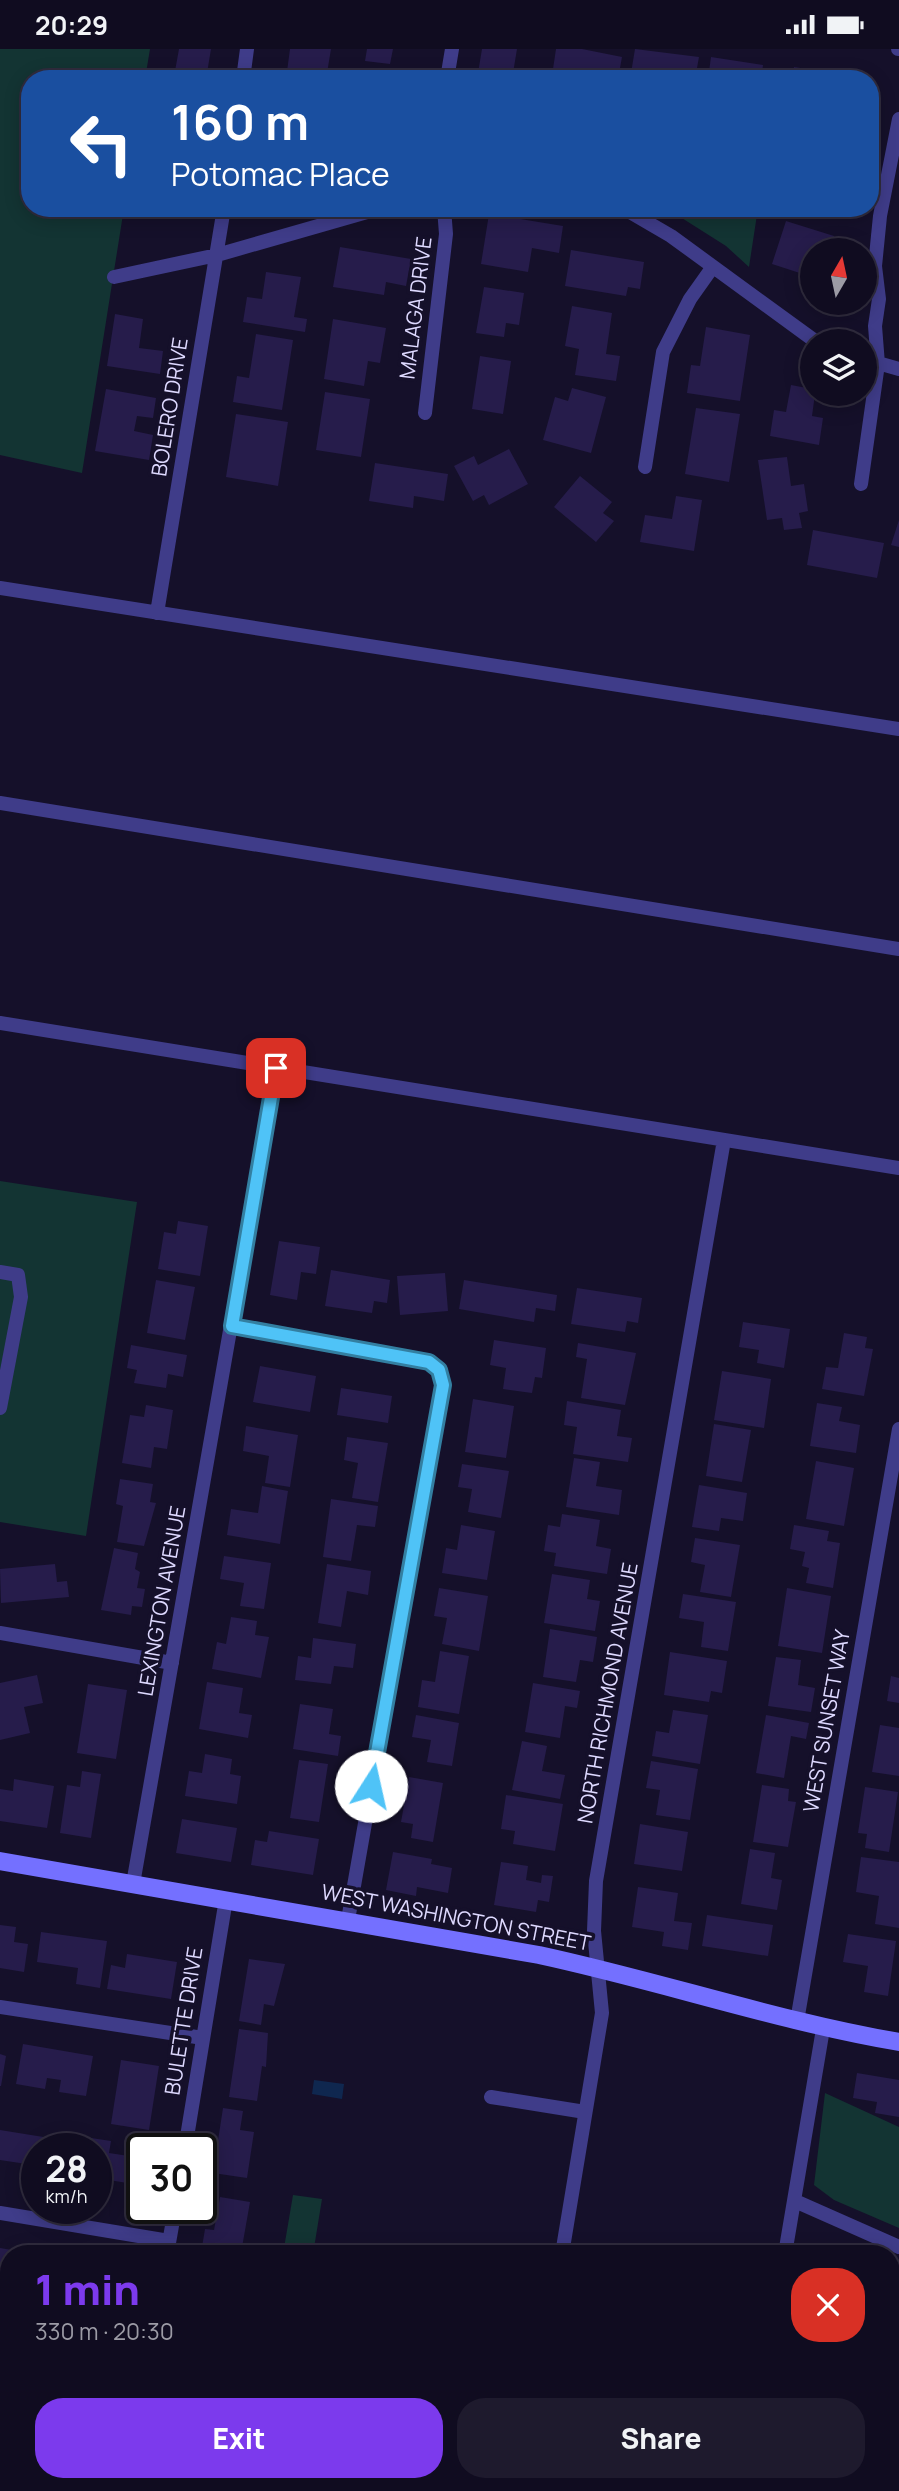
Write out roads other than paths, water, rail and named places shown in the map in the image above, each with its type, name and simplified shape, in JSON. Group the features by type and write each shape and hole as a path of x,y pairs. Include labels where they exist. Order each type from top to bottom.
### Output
{"street":[{"path":"244,70 247,49"},
{"path":"448,70 452,49"},
{"path":"875,329 879,299 875,266 880,216 899,119"},
{"name":"BOLERO DRIVE","path":"157,613 223,217"},
{"path":"114,277 217,255 350,217"},
{"name":"MALAGA DRIVE","path":"425,413 446,234 445,217"},
{"path":"638,217 671,236 800,330"},
{"path":"645,467 663,352 690,299 712,268"},
{"path":"877,364 899,369"},
{"path":"861,484 867,406"},
{"path":"0,589 899,729"},
{"path":"0,803 899,949"},
{"path":"0,1023 899,1168"},
{"name":"LEXINGTON AVENUE","path":"134,1884 276,1068"},
{"name":"NORTH RICHMOND AVENUE","path":"563,2245 602,2013 594,1930 596,1881 724,1140"},
{"path":"0,1272 18,1275 21,1297 0,1408"},
{"path":"232,1326 429,1362 439,1370 443,1385 348,1920"},
{"name":"WEST SUNSET WAY","path":"797,2021 899,1429"},
{"path":"0,1633 172,1663"},
{"name":"WEST WASHINGTON STREET","path":"0,1861 348,1920 597,1967 823,2029 899,2042"},
{"name":"BULETTE DRIVE","path":"188,2133 226,1899"},
{"path":"0,2007 203,2038"},
{"path":"787,2245 823,2029"},
{"path":"491,2097 585,2112"},
{"path":"794,2201 894,2245"},
{"path":"0,2213 154,2245"},
{"path":"169,2245 172,2224"}],"water":[{"path":"314,2080 344,2084 342,2099 312,2094"}]}
